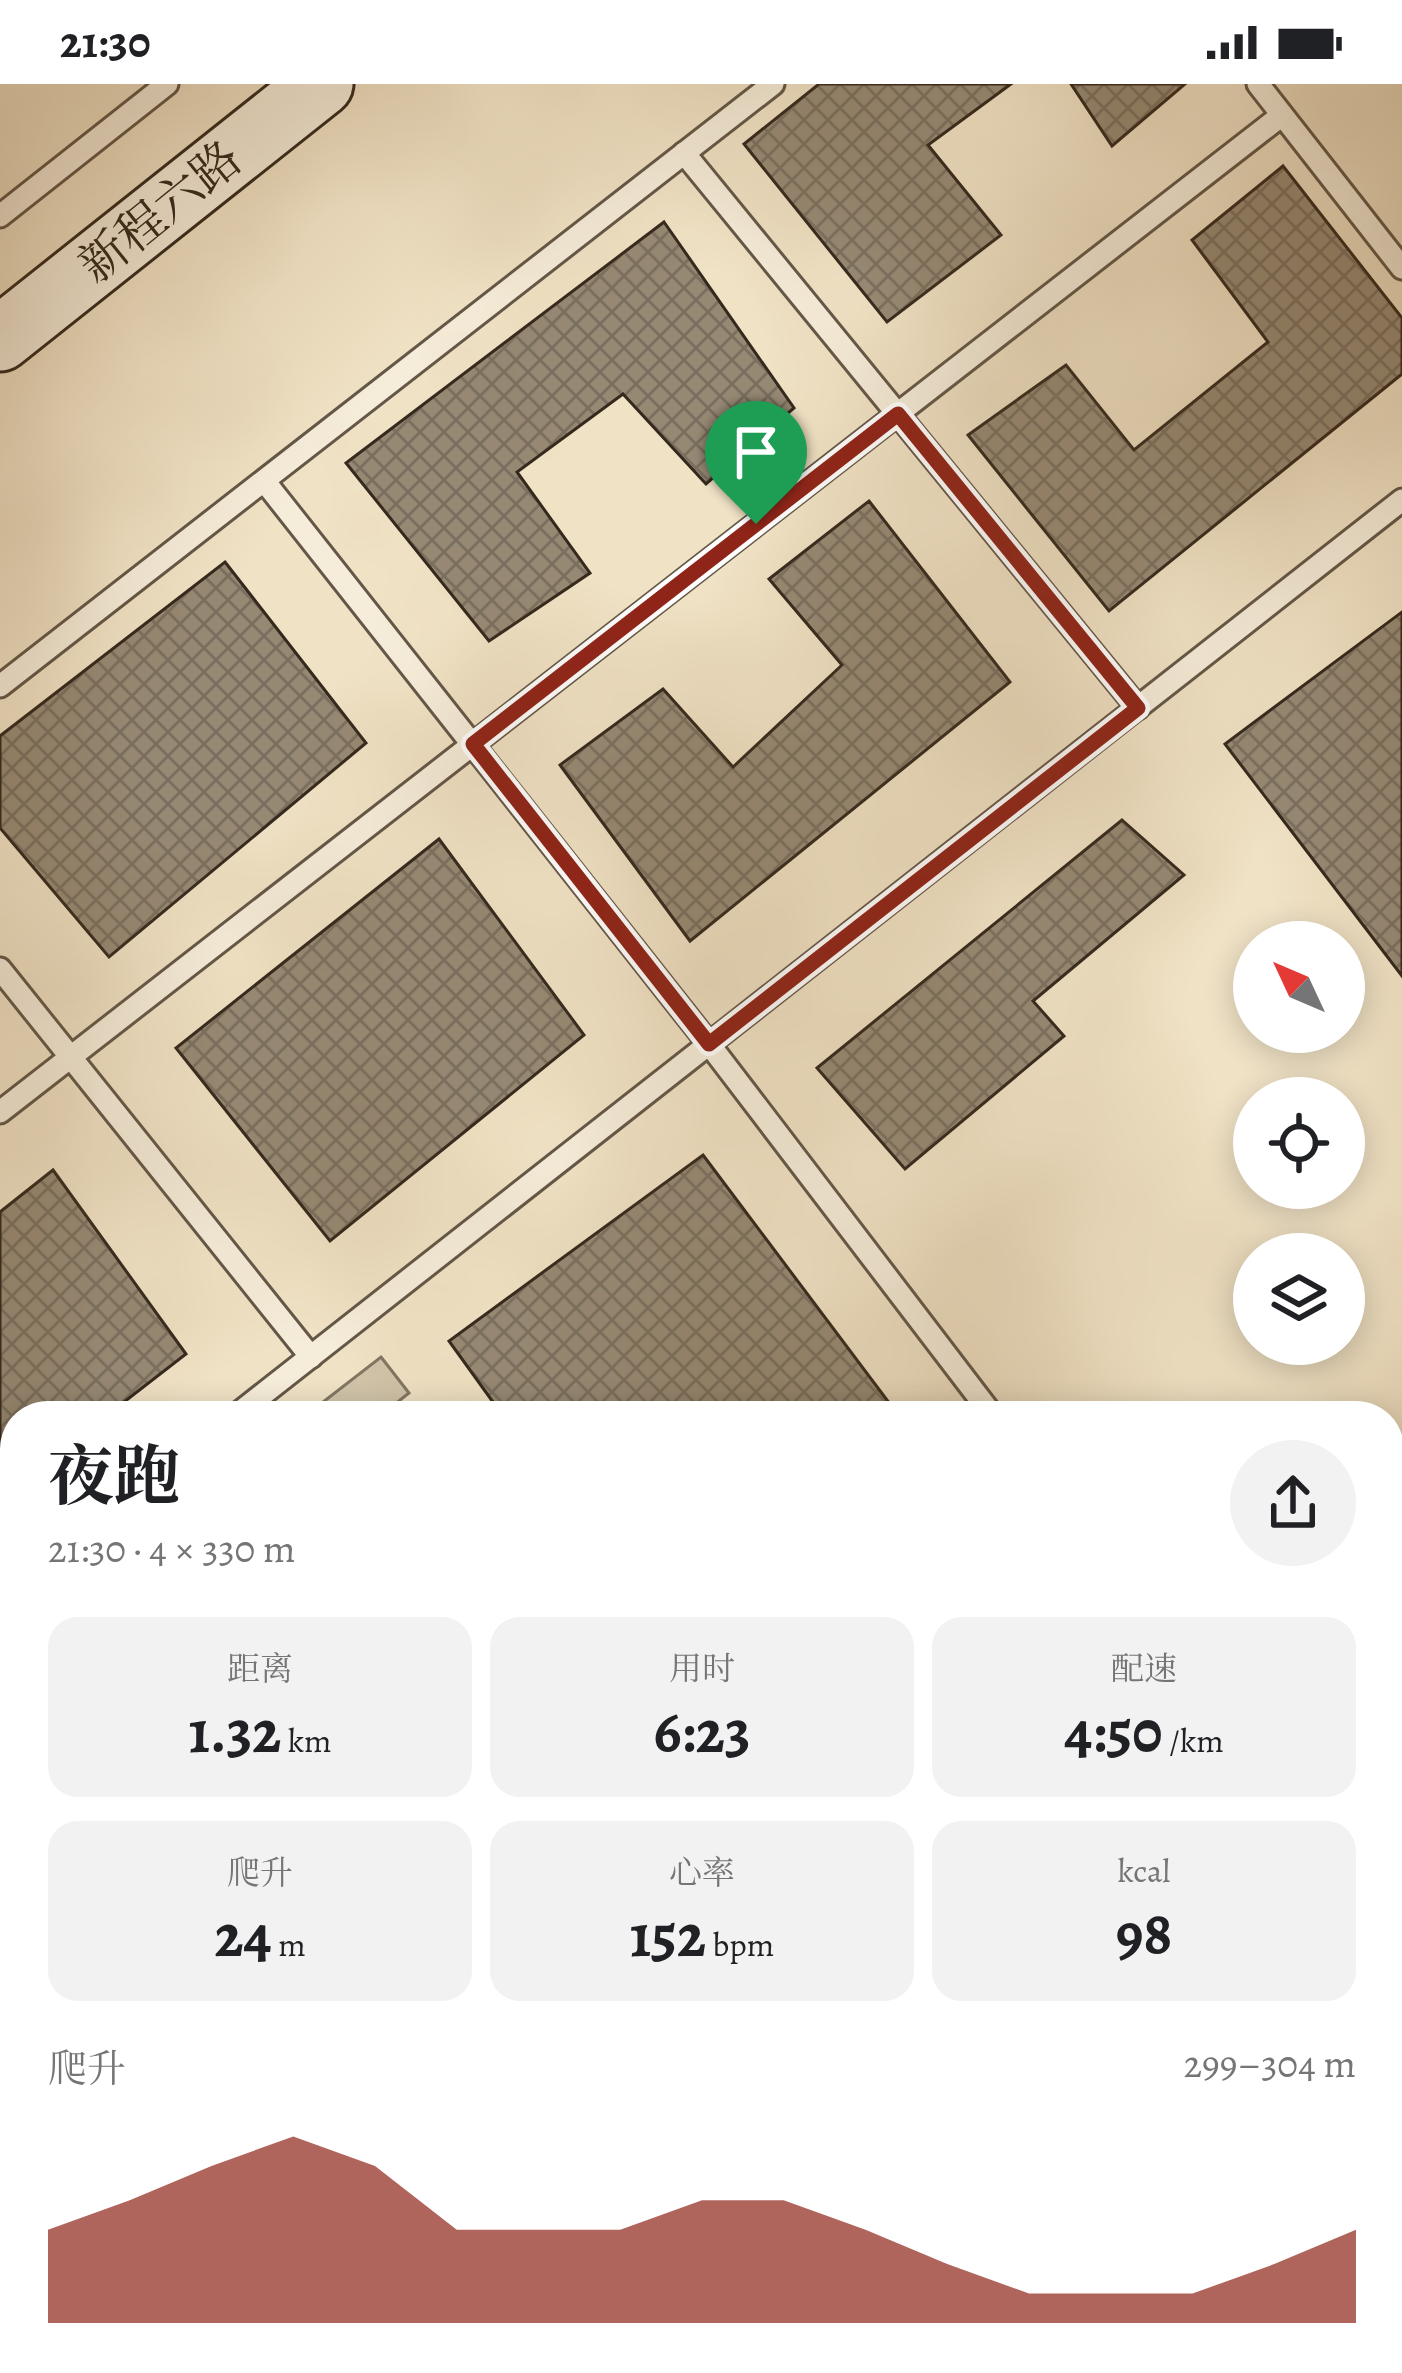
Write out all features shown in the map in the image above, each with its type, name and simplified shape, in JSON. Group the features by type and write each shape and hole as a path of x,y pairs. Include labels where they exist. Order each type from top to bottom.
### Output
{"main road":[{"name":"新程六路","path":"0,339 321,84"}],"lane":[{"path":"0,216 167,84"},
{"path":"0,686 773,84"},
{"path":"1258,84 1402,268"},
{"path":"0,1112 1282,116"},
{"path":"684,153 1138,708"},
{"path":"269,487 709,1044 982,1401"},
{"path":"254,1401 1402,500"},
{"path":"0,969 311,1357"}],"shaded area":[{"path":"381,1357 409,1393 399,1401 324,1401"}],"building":[{"path":"819,84 1011,84 928,145 1001,235 887,322 744,144"},
{"path":"1071,84 1185,84 1112,146"},
{"path":"1283,166 1402,318 1402,374 1109,611 968,435 1066,365 1134,450 1268,342 1192,240"},
{"path":"664,222 794,408 706,484 623,394 517,472 590,573 489,641 346,463"},
{"path":"869,501 1010,682 690,941 560,765 663,689 733,767 842,665 769,579"},
{"path":"225,562 366,743 109,957 0,828 0,736"},
{"path":"1402,612 1402,976 1365,928 1365,921 1360,921 1225,744"},
{"path":"1122,820 1184,875 1033,1001 1064,1036 905,1169 817,1068"},
{"path":"439,839 584,1035 330,1241 176,1048"},
{"path":"703,1155 888,1401 492,1401 449,1341"},
{"path":"53,1170 186,1354 125,1401 0,1401 0,1212"}],"route":[{"path":"898,414 1138,708 709,1044 473,744 756,524 898,414"}]}
